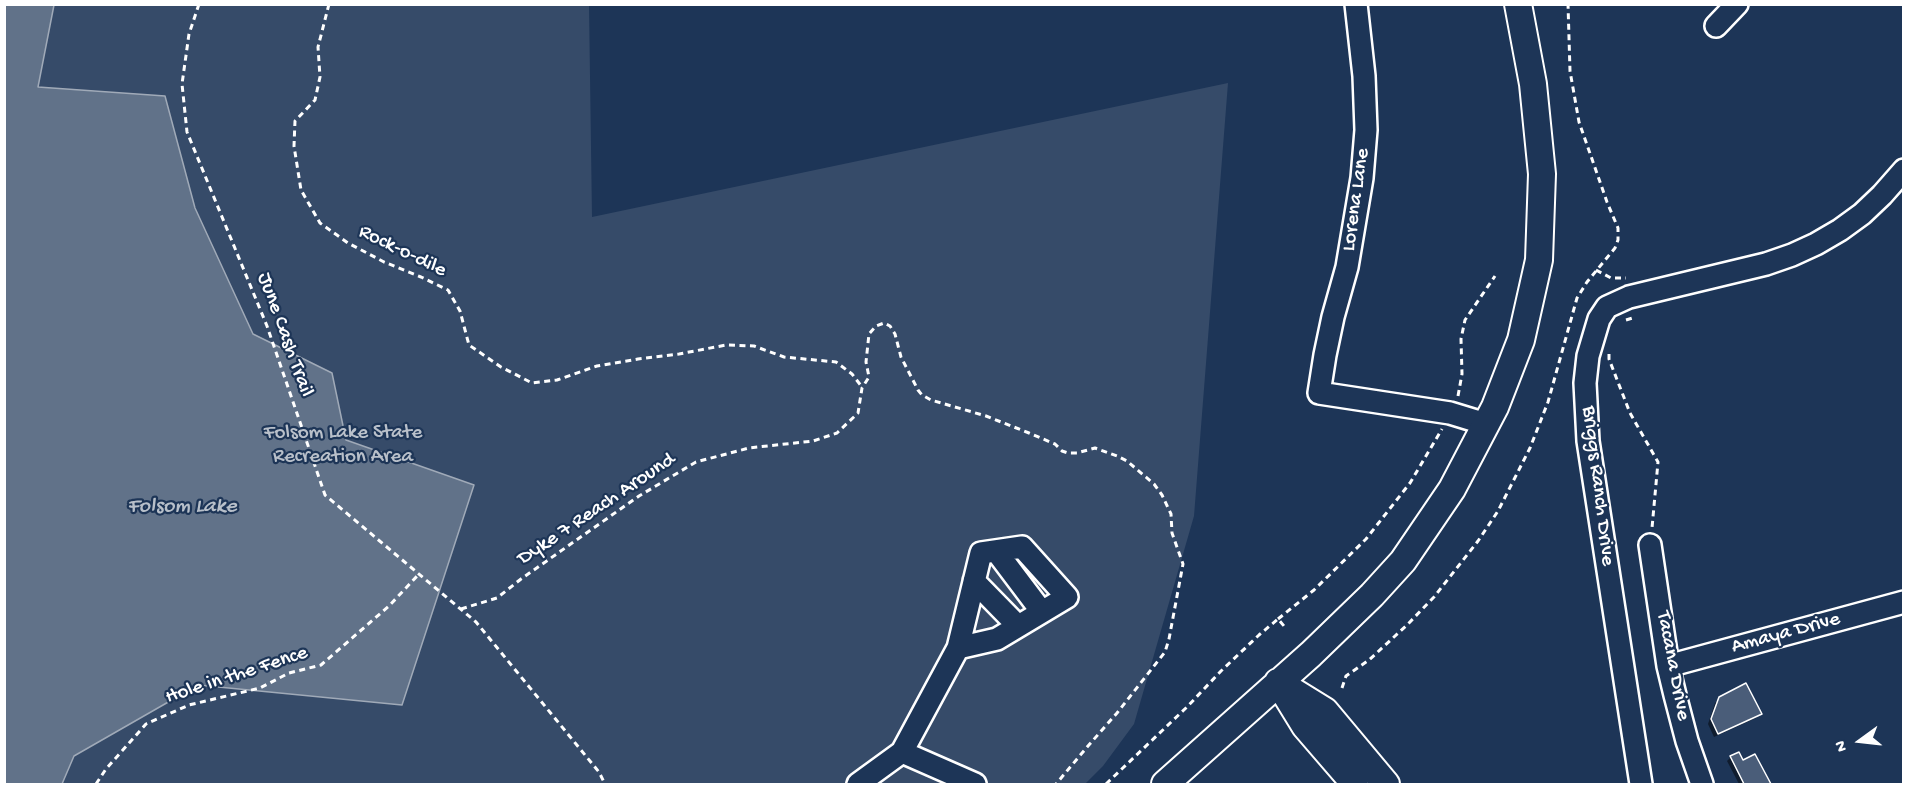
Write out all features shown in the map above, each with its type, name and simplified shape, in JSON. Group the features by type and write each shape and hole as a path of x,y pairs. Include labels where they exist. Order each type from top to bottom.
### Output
{"main road":[{"path":"1165,784 1311,654 1372,595 1403,561 1452,489 1495,407 1521,340 1539,260 1542,174 1533,84 1518,4"},
{"path":"1278,682 1305,726 1355,784"},
{"path":"1278,682 1325,711 1386,784"}],"street":[{"name":"Lorena Lane","path":"1356,4 1364,76 1366,130 1362,178 1347,267 1333,316 1319,393 1450,413"},
{"path":"1716,26 1737,4"},
{"name":"Briggs Ranch Drive","path":"1641,784 1588,441 1585,383 1588,356 1599,319 1607,307 1629,297 1766,264 1816,244 1862,214 1904,170"},
{"path":"1450,413 1486,423"},
{"name":"Tacana Drive","path":"1650,545 1668,666 1687,741 1702,784"},
{"path":"858,784 902,752 958,648 981,553 1022,547 1067,597 997,639 958,648"},
{"path":"996,551 1042,612"},
{"path":"974,581 1018,626"},
{"name":"Amaya Drive","path":"1668,666 1902,609"},
{"path":"902,752 975,784"}],"path":[{"name":"June Cash Trail","path":"199,4 189,34 182,84 187,132 267,326 325,495 476,622 599,772 605,784"},
{"name":"Rock-o-dile","path":"329,4 318,47 320,77 315,100 295,121 294,146 301,190 320,224 348,243 384,262 448,291 459,311 469,345 501,367 532,383 557,380 597,366 726,345 754,346 784,357 836,362 852,374 862,388"},
{"path":"1596,270 1611,278 1628,278"},
{"path":"1106,784 1187,707 1221,670 1341,564 1373,530 1410,483 1460,392 1461,339 1465,320 1496,276"},
{"path":"1618,322 1636,317"},
{"name":"Dyke 7 Reach Around","path":"461,609 497,598 639,496 696,462 749,448 813,441 837,433 858,413 862,388 869,377 866,362 869,334 876,326 884,323 890,326 895,334 901,357 918,390 932,400 1029,433 1055,444 1068,453 1095,448 1118,456 1145,476 1162,495 1171,514 1172,533 1183,564 1165,652 1137,690 1056,784"},
{"path":"1609,348 1609,359 1630,413 1658,462 1650,545"},
{"name":"Hole in the Fence","path":"96,784 106,769 146,724 189,705 260,688 289,673 321,665 389,606 419,574"},
{"path":"1278,619 1284,626"}],"green space":[{"name":"Folsom Lake State Recreation Area","path":"5,5 589,5 592,217 1228,83 1194,516 1134,724 1103,766 1085,784 5,784"}],"water":[{"name":"Folsom Lake","path":"5,4 54,5 38,87 165,96 195,208 253,334 332,373 346,440 474,485 402,705 198,685 74,756 62,784 5,784"}],"building":[{"path":"1746,683 1762,714 1718,734 1711,719 1719,697"},
{"path":"1739,752 1743,760 1755,754 1771,784 1744,784 1730,756"}]}
